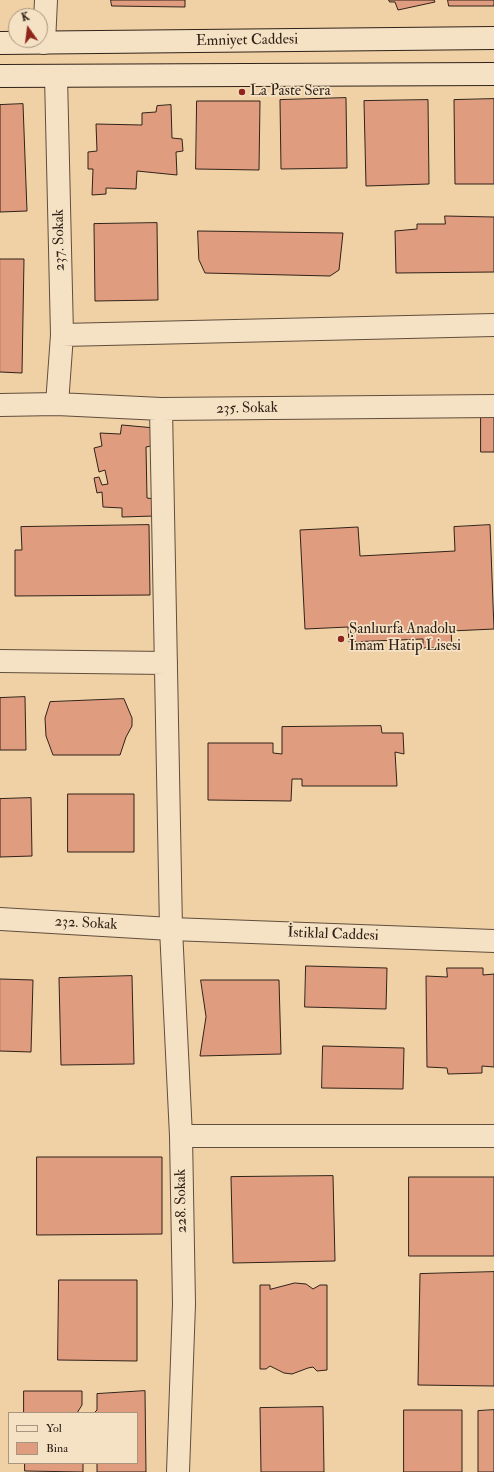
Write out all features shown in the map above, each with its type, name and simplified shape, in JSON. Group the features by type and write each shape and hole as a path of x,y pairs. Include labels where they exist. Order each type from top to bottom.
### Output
{"street":[{"name":"Emniyet Caddesi","path":"48,43 494,38"},
{"path":"0,76 494,74"},
{"name":"237. Sokak","path":"56,76 62,335 57,404"},
{"path":"62,335 494,325"},
{"name":"235. Sokak","path":"0,405 57,404 161,410 494,406"},
{"name":"228. Sokak","path":"161,410 171,929 181,1136 184,1304 178,1472"},
{"path":"0,660 166,663"},
{"name":"232. Sokak","path":"0,919 171,929"},
{"name":"İstiklal Caddesi","path":"171,929 494,941"},
{"path":"181,1136 494,1136"}],"building":[{"path":"111,0 185,0 185,7 112,6"},
{"path":"389,0 434,0 435,2 398,10 395,2 390,2"},
{"path":"448,0 494,0 494,6 449,6"},
{"path":"346,98 347,168 281,169 280,100"},
{"path":"494,99 494,184 455,184 454,100"},
{"path":"428,100 429,184 366,186 364,101"},
{"path":"197,101 260,101 259,170 196,169"},
{"path":"23,104 27,211 0,212 0,105"},
{"path":"171,105 172,138 182,139 183,151 176,152 177,175 137,171 136,189 106,188 106,194 92,195 93,169 88,169 88,152 97,151 96,124 142,125 142,113 156,112 157,106"},
{"path":"445,216 494,217 494,272 396,273 395,231 417,229 417,224 445,224"},
{"path":"157,223 158,300 95,301 94,224"},
{"path":"198,231 343,233 339,270 330,276 205,273 199,260"},
{"path":"0,259 24,259 22,373 0,372"},
{"path":"481,413 494,413 494,452 481,452"},
{"path":"122,425 155,428 156,445 146,447 147,498 154,499 154,516 122,517 122,508 103,507 102,492 97,493 94,478 99,477 102,485 108,484 105,470 99,472 94,448 102,446 100,433 120,434"},
{"path":"149,525 150,595 15,596 15,550 22,550 21,527"},
{"path":"490,525 494,629 451,631 452,647 423,648 423,639 349,642 348,627 305,629 300,530 358,527 360,556 455,551 454,527"},
{"path":"25,697 26,750 0,750 0,698"},
{"path":"124,699 132,718 132,726 126,737 120,755 53,755 46,736 45,718 50,702"},
{"path":"381,726 382,733 403,733 404,754 395,752 397,786 302,786 302,779 292,779 291,801 208,800 208,743 273,743 273,753 282,754 282,727"},
{"path":"68,794 134,794 134,852 68,852"},
{"path":"31,798 32,856 0,857 0,799"},
{"path":"306,966 387,968 386,1009 305,1007"},
{"path":"447,968 483,968 483,975 494,974 494,1067 482,1066 482,1073 448,1074 447,1068 427,1067 426,976 447,977"},
{"path":"132,976 134,1064 61,1065 59,978"},
{"path":"0,979 33,980 31,1052 0,1051"},
{"path":"201,980 279,980 281,1054 200,1056 206,1017"},
{"path":"323,1046 404,1048 403,1089 322,1088"},
{"path":"37,1157 162,1157 162,1234 37,1235"},
{"path":"333,1176 335,1261 233,1263 231,1177"},
{"path":"409,1177 494,1177 494,1256 409,1256"},
{"path":"494,1272 494,1386 418,1385 420,1274"},
{"path":"59,1280 137,1280 137,1361 58,1360"},
{"path":"295,1283 306,1284 313,1289 320,1285 327,1285 327,1370 317,1371 313,1367 292,1374 284,1373 270,1366 266,1369 260,1369 260,1285 270,1285 270,1289"},
{"path":"24,1391 82,1391 82,1405 78,1412 24,1412"},
{"path":"145,1391 146,1472 97,1472 97,1464 138,1464 138,1412 95,1412 97,1410 97,1394"},
{"path":"323,1407 324,1472 261,1472 260,1408"},
{"path":"404,1410 462,1410 462,1472 404,1472"},
{"path":"494,1410 494,1472 478,1472 478,1411"},
{"path":"25,1464 83,1464 83,1472 25,1471"}],"place":[{"name":"La Paste Sera","path":"242,92"},
{"name":"Şanlıurfa Anadolu İmam Hatip Lisesi","path":"341,639"}]}
